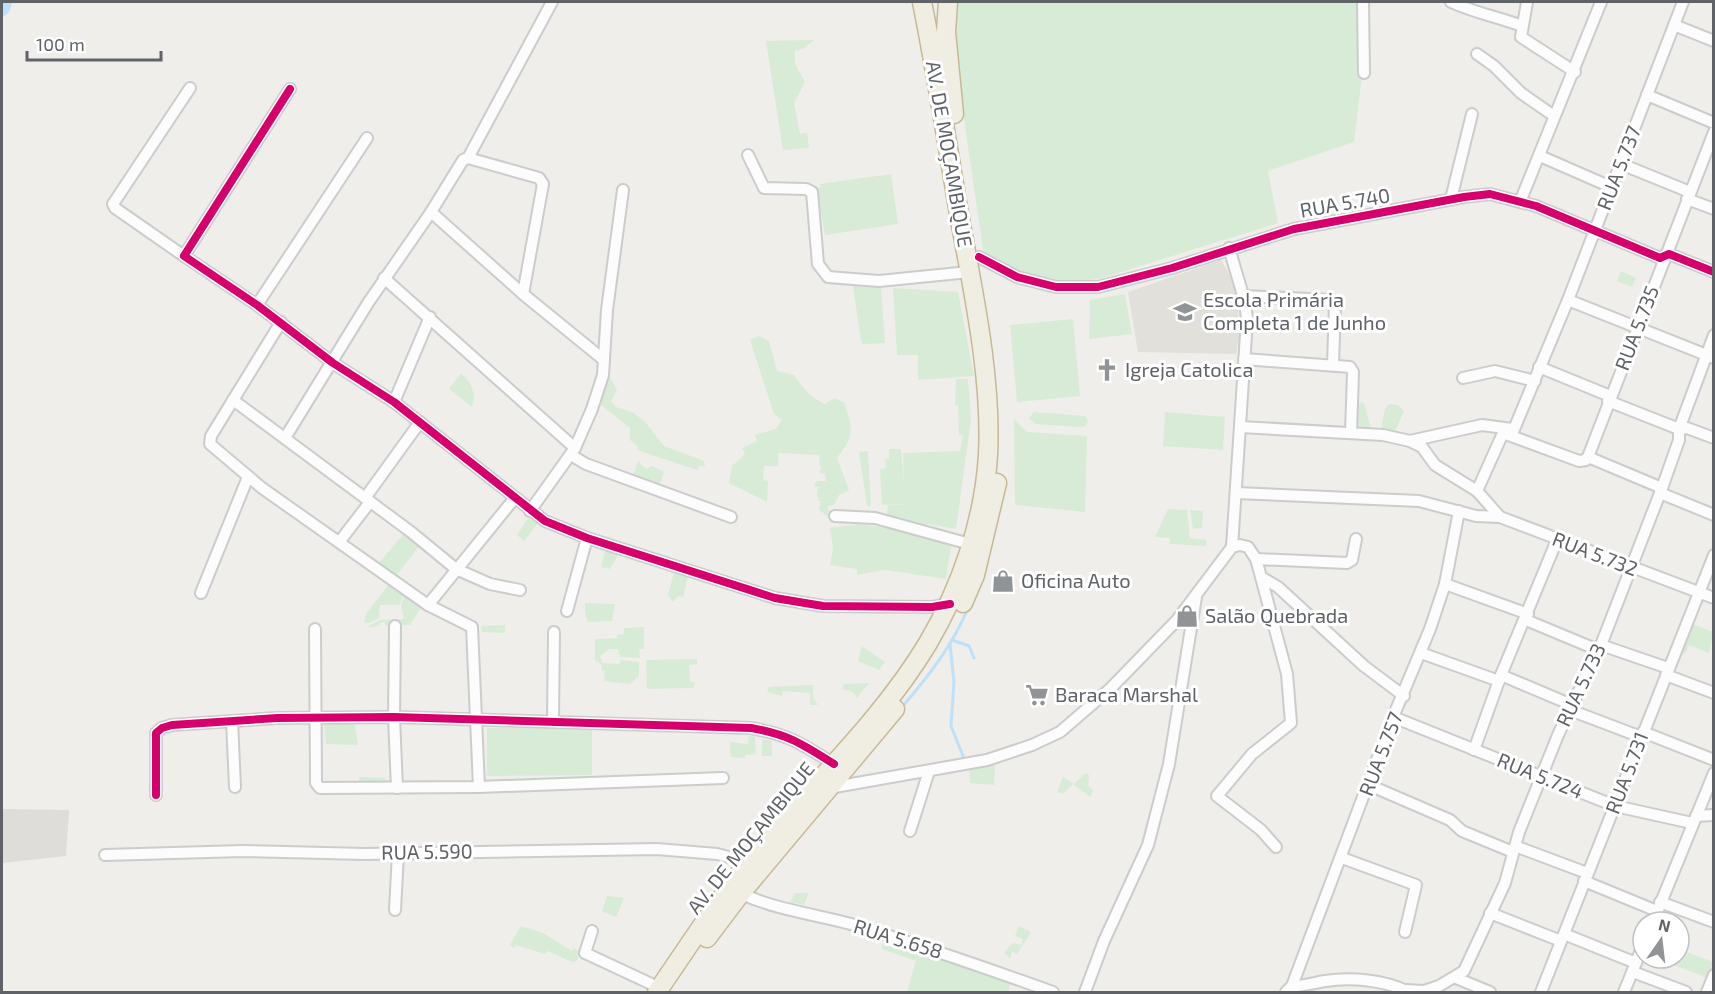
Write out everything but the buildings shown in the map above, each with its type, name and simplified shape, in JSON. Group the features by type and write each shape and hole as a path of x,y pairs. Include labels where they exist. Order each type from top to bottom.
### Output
{"highway":[{"name":"AV. DE MOÇAMBIQUE","path":"663,991 741,893 907,694 938,650 975,575 996,495 1000,456 997,380 922,2"},
{"name":"AV. DE MOÇAMBIQUE","path":"663,991 697,932 748,862 834,764 897,687 927,645 950,604 970,544 983,495 988,455 985,381 974,265 953,112 946,32 948,2"}],"street":[{"path":"285,438 384,278 431,212 463,160 468,158 552,2"},
{"path":"1363,2 1364,73"},
{"path":"1451,2 1479,15 1500,18 1522,26"},
{"path":"1527,2 1521,37 1575,72"},
{"path":"1520,202 1554,116 1575,72 1601,2"},
{"name":"RUA 5.737","path":"1514,432 1568,300 1683,2"},
{"path":"1674,26 1713,42"},
{"path":"1477,54 1494,66 1521,93 1554,116"},
{"path":"190,88 113,204 115,208 257,305 333,363 394,402 530,511 545,521 587,538 775,598 801,603 854,607 932,607 950,604"},
{"path":"184,256 290,89"},
{"path":"1647,95 1713,123"},
{"path":"1450,199 1472,114"},
{"name":"RUA 5.735","path":"1588,457 1713,132"},
{"path":"257,305 367,138"},
{"path":"748,155 764,188 806,189 812,192 818,264 828,278 879,281 974,265"},
{"path":"1540,156 1611,187"},
{"path":"468,158 539,178 543,184 523,294"},
{"path":"1621,164 1689,195 1713,209"},
{"path":"530,511 573,452 592,409 603,375 622,189"},
{"name":"RUA 5.740","path":"974,265 1056,287 1098,287 1172,268 1294,229 1450,199 1490,195 1520,202 1595,230 1604,237 1651,255 1660,258 1670,254 1713,272"},
{"path":"431,212 523,294 604,360"},
{"path":"829,788 929,771 1006,754 1060,732 1124,675 1177,620 1232,547 1247,319 1229,248"},
{"path":"384,278 430,317 586,464 731,517"},
{"path":"1242,296 1332,300 1335,303 1333,365"},
{"path":"1568,300 1709,357"},
{"path":"394,402 430,317"},
{"path":"280,322 211,436 210,444 249,477 428,605 472,627 478,720 479,787"},
{"name":"RUA 5.733","path":"1456,978 1464,971 1505,883 1514,849 1541,776 1600,647 1661,491 1679,440 1679,429 1709,357 1713,335"},
{"path":"1244,360 1350,367 1353,372 1350,433"},
{"path":"1539,368 1679,429 1687,428 1713,438"},
{"path":"1463,378 1496,371 1535,381"},
{"path":"233,400 368,500 456,569 490,584 520,590"},
{"path":"340,541 420,422"},
{"path":"1241,427 1350,433 1397,437 1410,441 1482,425 1514,432 1579,461 1586,460 1588,457 1713,515"},
{"path":"1481,495 1499,438 1503,433 1514,432"},
{"name":"RUA 5.732","path":"1410,441 1422,447 1435,465 1481,495 1500,517 1629,568 1713,598"},
{"path":"201,593 249,477"},
{"path":"1236,493 1419,501 1476,516 1500,517"},
{"path":"428,605 514,499"},
{"name":"RUA 5.757","path":"1289,989 1342,858 1392,717 1404,696 1421,653 1445,584 1459,511"},
{"path":"834,516 875,518 970,544"},
{"path":"567,611 587,538"},
{"path":"1256,559 1347,563 1352,560 1356,539"},
{"path":"1474,750 1500,678 1557,540"},
{"path":"1232,547 1240,545 1248,547 1256,559 1287,674 1291,723 1252,754 1217,796 1262,830 1276,847"},
{"name":"RUA 5.731","path":"1541,993 1713,555"},
{"path":"1261,577 1278,587 1364,666 1404,696"},
{"path":"1445,584 1600,647 1667,671 1713,693"},
{"path":"1085,993 1104,941 1148,845 1169,764 1187,642 1197,594"},
{"path":"395,626 394,717 397,788"},
{"path":"315,629 316,783 320,788 479,787 723,778"},
{"path":"553,721 554,632"},
{"path":"1421,653 1500,678 1642,735 1713,760"},
{"path":"156,795 156,734 162,728 172,724 231,721 394,717 752,728 780,733 794,739 834,764"},
{"name":"RUA 5.724","path":"1392,717 1615,806 1694,820 1713,815"},
{"path":"231,721 235,787"},
{"path":"910,831 929,771"},
{"path":"1658,910 1713,773"},
{"path":"1369,785 1450,820 1462,831 1659,906 1713,922"},
{"name":"RUA 5.590","path":"105,855 242,851 398,853 674,850 717,854 748,862"},
{"path":"394,910 398,853"},
{"path":"1342,858 1416,885 1405,932"},
{"name":"RUA 5.658","path":"741,893 755,900 807,911 942,952 1053,993"},
{"path":"1490,913 1562,938 1631,966"},
{"path":"592,931 585,953 663,991"},
{"path":"1624,993 1633,970"},
{"path":"1640,970 1686,993"},
{"path":"1707,993 1713,975"},
{"path":"1289,989 1325,981 1372,980 1407,991 1424,991 1456,978 1490,993"}],"shaded area":[{"name":"Escola Primária Completa 1 de Junho","path":"1221,260 1235,284 1240,331 1236,354 1138,352 1128,292"},
{"path":"2,809 69,810 66,856 2,863"}],"green space":[{"path":"958,2 1361,2 1364,59 1354,142 1268,171 1278,223 1099,279 1057,283 1017,273 984,256 955,58"},
{"path":"814,40 803,49 795,51 795,64 805,82 794,103 800,134 807,133 809,148 783,150 766,41"},
{"path":"891,174 898,224 825,235 817,188 821,187 820,184"},
{"path":"1621,271 1636,278 1632,287 1617,281"},
{"path":"853,286 881,287 885,343 863,344 861,341"},
{"path":"893,288 958,292 974,376 918,380 918,355 897,355"},
{"path":"1125,294 1132,334 1089,339 1090,300"},
{"path":"1073,319 1080,396 1017,402 1010,325"},
{"path":"759,336 769,341 777,371 794,375 800,384 820,402 825,404 834,398 844,402 851,432 837,458 849,490 839,495 834,505 828,506 829,517 819,510 820,503 828,501 820,502 817,496 818,487 814,487 816,481 826,481 825,474 819,473 822,467 819,455 778,453 778,466 764,466 763,480 768,481 767,502 729,483 732,466 745,454 742,448 757,441 755,435 776,429 782,420 774,414 750,340"},
{"path":"607,372 617,390 611,401 616,407 632,412 645,422 664,446 704,461 705,466 699,466 697,470 637,450 638,446 630,440 630,428 601,405"},
{"path":"461,373 472,388 474,397 472,407 449,389"},
{"path":"956,379 968,379 971,419 956,529 886,517 888,506 905,504 882,505 880,469 886,468 885,459 889,459 889,449 901,449 904,483 903,453 960,451 963,435 959,435 958,405 955,405"},
{"path":"1354,402 1364,403 1371,429 1353,427"},
{"path":"1389,404 1398,405 1404,411 1394,434 1381,429 1385,409"},
{"path":"1034,412 1085,416 1088,421 1086,426 1080,427 1035,424 1029,418"},
{"path":"1165,412 1225,417 1223,450 1163,446"},
{"path":"1014,419 1027,432 1087,436 1085,512 1015,505"},
{"path":"868,451 871,506 867,506 859,452"},
{"path":"638,461 646,469 652,466 664,472 659,486 633,476"},
{"path":"1168,509 1187,510 1190,538 1206,540 1206,546 1170,544 1170,538 1155,537"},
{"path":"1190,510 1203,511 1202,528 1193,529"},
{"path":"528,518 538,523 524,541 517,535"},
{"path":"860,524 938,536 951,547 946,579 885,570 857,575 857,569 830,565 833,548 830,528"},
{"path":"406,531 420,545 396,576 379,563"},
{"path":"606,547 620,552 610,569 601,567"},
{"path":"674,572 688,576 683,597 678,596 673,602 668,595"},
{"path":"389,584 404,594 399,605 380,605 379,618 369,623 364,622 366,614"},
{"path":"405,595 421,607 410,625 386,626 385,622 380,623 380,626 367,627 380,620 404,619 401,605"},
{"path":"585,603 615,604 612,621 588,622"},
{"path":"1690,623 1713,632 1709,653 1689,645 1685,654 1681,652 1679,656"},
{"path":"505,625 505,633 482,632 481,626"},
{"path":"644,627 644,649 639,649 640,658 620,657 618,649 609,649 600,656 602,663 619,664 621,660 639,662 639,676 630,684 604,681 605,671 602,671 601,664 595,660 595,639 617,638 617,635 624,634 624,628"},
{"path":"862,646 885,662 879,670 858,661"},
{"path":"697,659 697,664 689,665 690,682 695,682 694,688 647,689 646,660"},
{"path":"869,683 857,698 853,692 843,689 843,684"},
{"path":"813,685 813,698 818,705 810,705 810,693 783,691 782,696 767,692 769,687"},
{"path":"354,720 358,745 326,744 324,722"},
{"path":"487,728 592,728 592,775 487,776"},
{"path":"749,736 755,736 756,754 745,755 745,758 731,757 730,742 748,744"},
{"path":"762,739 772,741 772,756 762,756"},
{"path":"995,762 994,785 970,783 969,767"},
{"path":"1086,773 1089,775 1088,786 1093,790 1090,797 1073,784 1063,794 1057,792 1063,777 1074,784"},
{"path":"359,777 385,778 390,781 390,785 359,787"},
{"path":"795,893 809,893 804,905 790,902"},
{"path":"607,896 624,898 616,917 602,911"},
{"path":"521,926 543,933 572,951 574,948 580,952 577,961 572,962 548,951 544,954 516,945 514,948 510,945"},
{"path":"1019,926 1031,932 1017,954 1012,951 1010,959 1004,952 1013,943 1021,945 1023,939 1015,936"},
{"path":"884,938 1010,983 1008,992 907,992 916,961 882,949"},
{"path":"1691,954 1713,962 1708,978 1687,970 1691,970"}],"waterway":[{"path":"2,8 4,2"},
{"path":"902,707 939,660 968,608"},
{"path":"952,640 969,646 974,658"},
{"path":"950,644 954,682 951,726 965,761"}],"cycle path":[{"path":"290,89 184,256 257,305 333,363 394,402 545,521 587,538 775,598 823,606 932,607 950,604"},
{"path":"979,257 1017,277 1056,287 1098,287 1172,268 1294,229 1490,194 1536,206 1660,258 1669,254 1714,272"},
{"path":"156,795 156,733 162,728 172,725 277,718 394,717 751,728 795,741 834,764"}],"place":[{"name":"Escola Primária Completa 1 de Junho","path":"1185,312"},
{"name":"Igreja Catolica","path":"1107,370"},
{"name":"Oficina Auto","path":"1003,581"},
{"name":"Salão Quebrada","path":"1187,616"},
{"name":"Baraca Marshal","path":"1037,695"}]}
